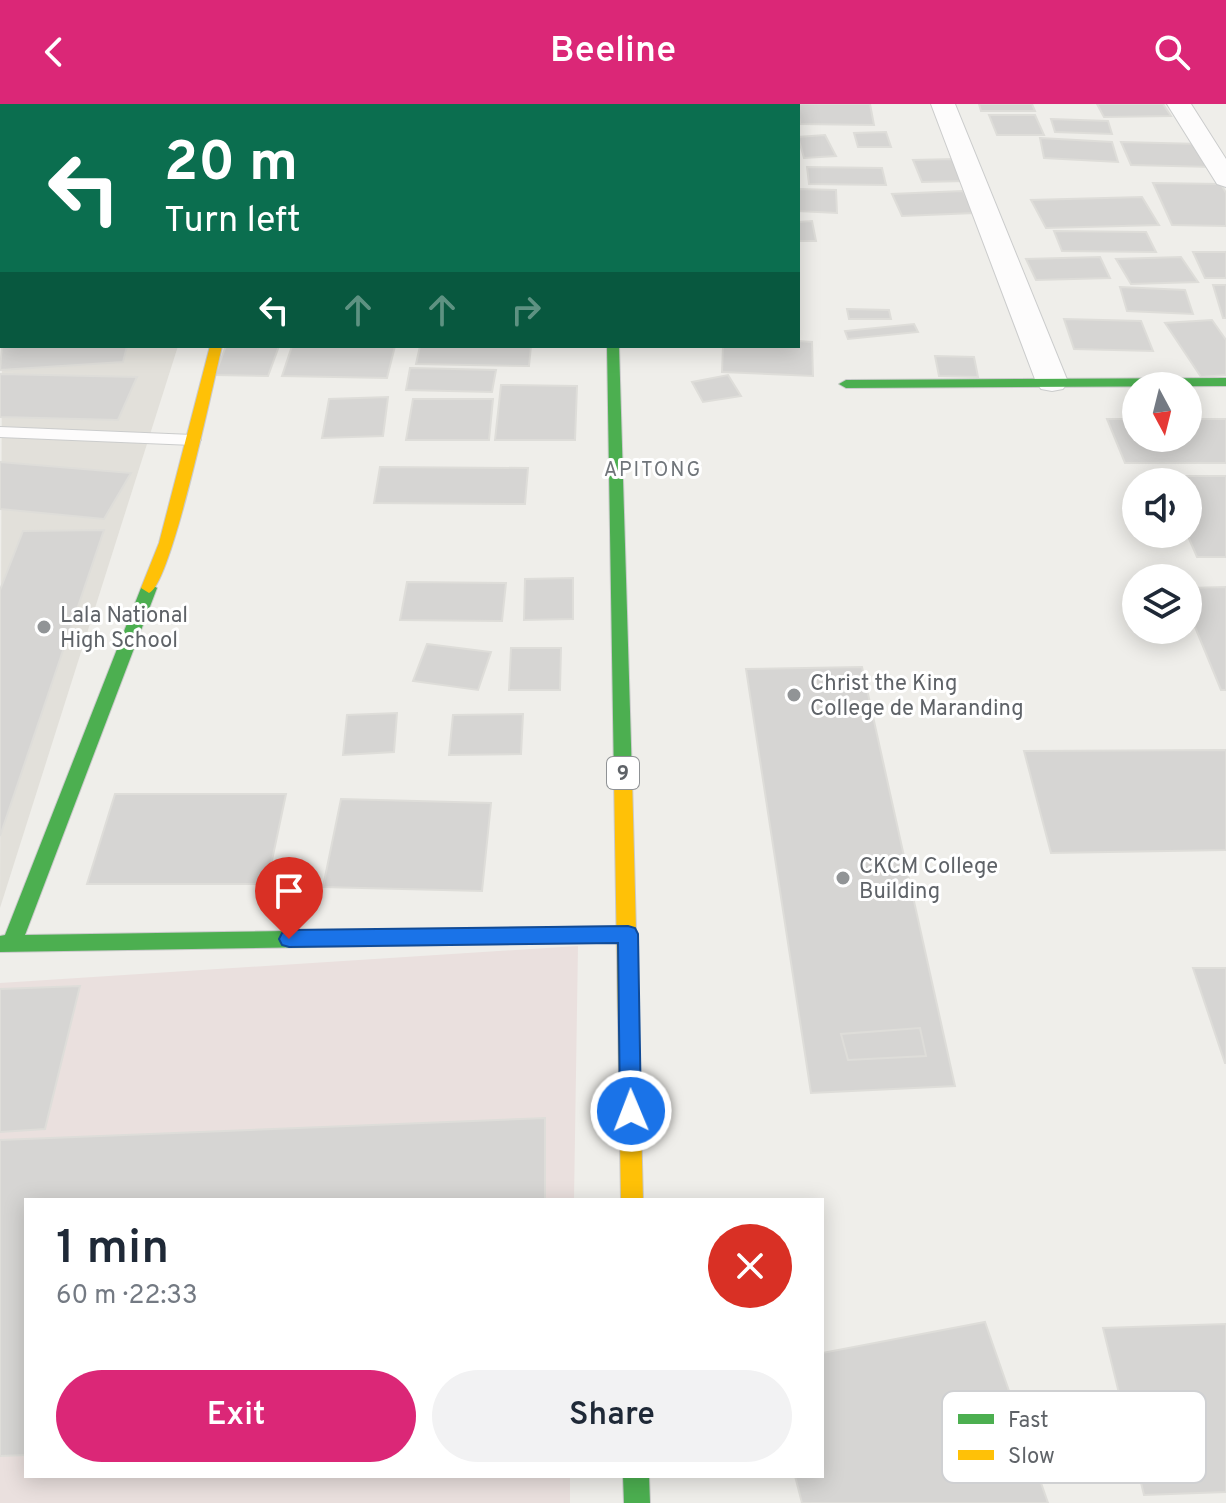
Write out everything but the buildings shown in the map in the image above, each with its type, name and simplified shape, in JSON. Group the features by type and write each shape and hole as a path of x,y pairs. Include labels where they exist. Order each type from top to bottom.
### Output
{"main road":[{"path":"216,348 167,543 6,943 628,934"},
{"name":"9","path":"613,348 632,1198"},
{"path":"846,384 1226,382"},
{"path":"636,1478 637,1503"}],"street":[{"path":"943,104 1052,382"},
{"path":"1179,104 1226,179"}],"lane":[{"path":"0,432 193,440"}],"shaded area":[{"name":"Lala National High School","path":"2,348 177,348 0,908"},
{"path":"578,946 574,1198 24,1198 24,1478 570,1478 570,1503 0,1503 0,983"}],"traffic: fast":[{"path":"613,348 623,778"},
{"path":"846,384 1226,382"},
{"path":"12,943 149,588"},
{"path":"0,944 628,934"},
{"path":"636,1478 637,1503"}],"traffic: slow":[{"path":"149,588 167,543 216,348"},
{"path":"623,778 632,1198"}],"place":[{"name":"Lala National High School","path":"44,627"},
{"name":"Christ the King College de Maranding","path":"794,695"},
{"name":"CKCM College Building","path":"843,878"}],"district":[{"name":"APITONG","path":"653,469"}],"route":[{"path":"289,939 628,934 631,1111"}]}
